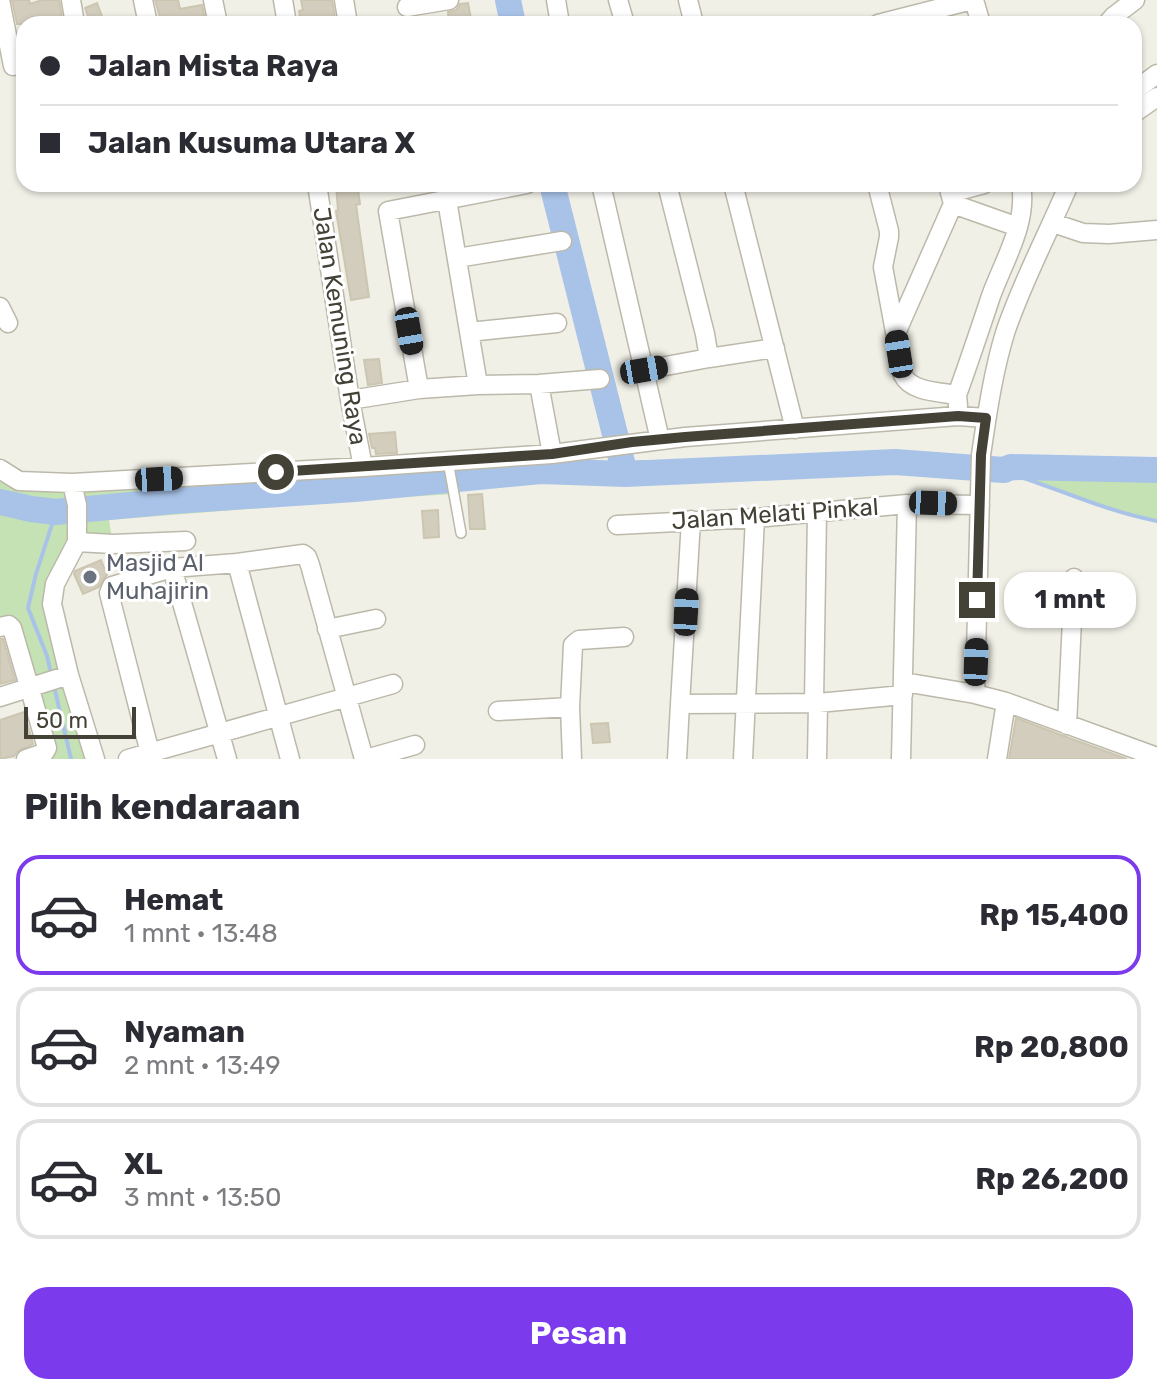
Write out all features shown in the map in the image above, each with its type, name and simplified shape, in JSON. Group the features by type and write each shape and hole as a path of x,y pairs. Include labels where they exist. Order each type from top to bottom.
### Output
{"street":[{"path":"0,0 3,34 13,66"},
{"path":"408,10 449,0"},
{"path":"905,14 973,0"},
{"path":"1114,16 1135,0"},
{"name":"Jalan Kemuning Raya","path":"318,192 363,467"},
{"path":"419,389 388,211 486,192"},
{"path":"603,192 660,440"},
{"path":"669,192 709,358"},
{"path":"735,192 795,429"},
{"path":"879,192 889,231 883,267 903,375 906,382 914,386 957,395"},
{"path":"958,416 957,395 1018,227 1023,206 1022,192"},
{"path":"975,694 981,455 986,418 1004,336 1066,192"},
{"path":"896,333 950,194 1018,227"},
{"path":"447,200 478,385"},
{"path":"1053,223 1083,233 1157,230"},
{"path":"457,258 562,241"},
{"path":"469,332 557,323"},
{"path":"644,370 775,348"},
{"path":"350,400 419,389 600,379"},
{"path":"539,384 552,454"},
{"path":"2,471 19,481 72,483 552,454 660,440 958,416 986,418"},
{"path":"26,759 47,750 46,682 52,604 55,584 77,535 77,505 72,483"},
{"name":"Jalan Melati Pinkal","path":"617,525 755,518 980,496"},
{"path":"901,759 907,504"},
{"path":"817,513 817,759"},
{"path":"743,759 755,518"},
{"path":"677,759 691,520"},
{"path":"77,535 113,544 186,541"},
{"path":"150,753 109,593 112,586 172,568 300,554 305,554 310,565 365,759 415,745"},
{"path":"237,563 290,759"},
{"path":"172,568 227,759"},
{"path":"1067,725 1074,578"},
{"path":"327,629 376,619"},
{"path":"0,627 9,625 12,628 95,759"},
{"path":"572,759 570,707 573,645 579,640 624,637"},
{"path":"0,697 46,682"},
{"path":"128,759 393,684"},
{"path":"680,704 816,703 903,688 975,694 1067,725 1121,752 1157,757"},
{"path":"997,759 1006,702"},
{"path":"498,711 570,707"}],"lane":[{"path":"448,461 461,533"}],"green space":[{"path":"982,457 1011,467 1157,470 1157,521 1126,515 1009,473 986,480"},
{"path":"448,461 454,494 109,520 113,544 77,542 55,584 95,759 26,759 44,753 12,628 0,627 0,469 19,481"}],"building":[{"path":"12,0 29,0 30,4 59,0 62,16 16,16 16,19"},
{"path":"155,0 178,0 180,9 202,5 204,16 160,16"},
{"path":"301,0 332,0 335,16 300,16 299,11 303,10"},
{"path":"97,3 102,16 88,16 85,8"},
{"path":"468,3 470,16 448,16 448,12 456,10 460,4"},
{"path":"337,192 358,192 360,204 356,205 369,297 351,300"},
{"path":"379,359 382,383 368,385 364,360"},
{"path":"395,432 397,453 376,454 369,434"},
{"path":"482,494 485,529 470,529 468,495"},
{"path":"438,510 439,537 424,538 422,511"},
{"path":"101,560 107,575 99,587 83,594 75,571"},
{"path":"0,639 3,639 15,680 0,684"},
{"path":"24,712 33,744 14,756 0,759 0,720"},
{"path":"1016,718 1061,735 1127,759 1009,759"},
{"path":"608,723 610,742 593,743 591,724"}],"waterway":[{"path":"508,0 511,16"},
{"path":"554,192 625,474 642,473"},
{"path":"0,502 56,512 541,471 625,474 895,462 1004,470"},
{"path":"1157,470 1011,467 1004,470 1101,506 1157,521"},
{"path":"989,469 1157,470"},
{"path":"51,674 28,608 56,512"},
{"path":"54,686 71,759"}],"place":[{"name":"Masjid Al Muhajirin","path":"90,577"}],"route":[{"path":"276,472 552,454 685,437 958,416 986,418 981,455 977,600"}]}
